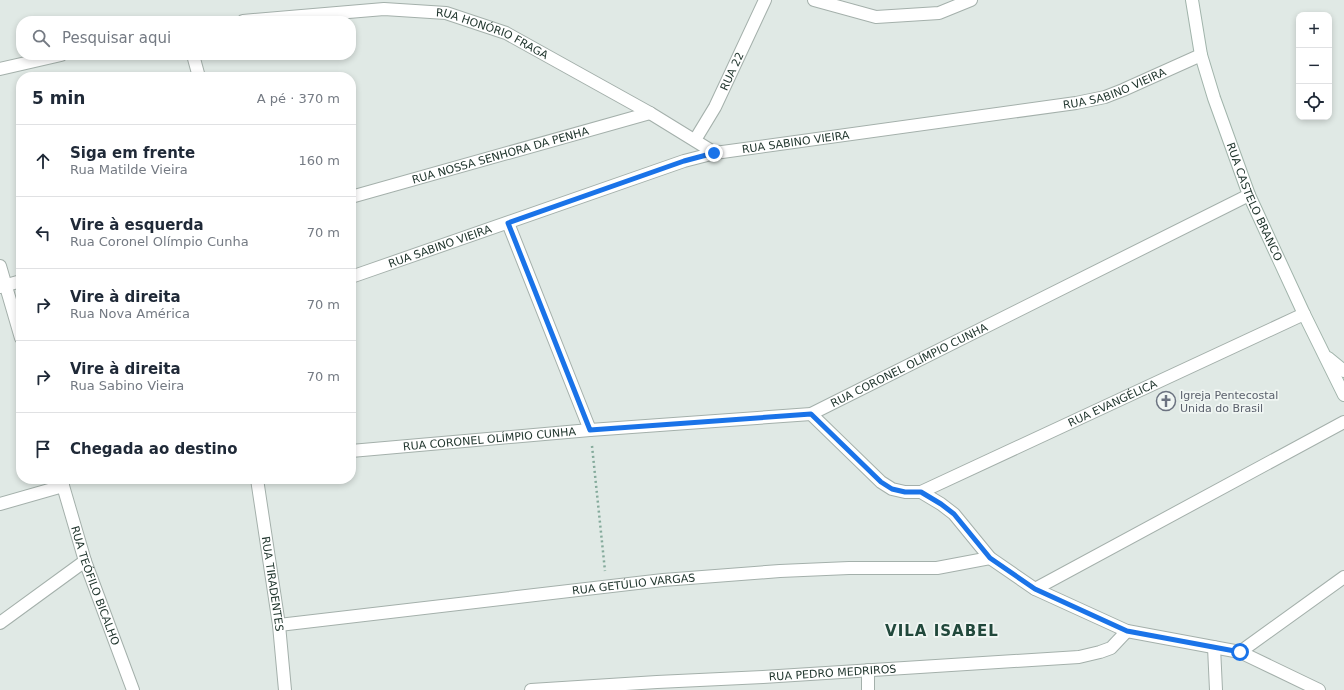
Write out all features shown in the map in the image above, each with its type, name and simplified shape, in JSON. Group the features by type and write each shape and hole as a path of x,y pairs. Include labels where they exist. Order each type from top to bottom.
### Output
{"street":[{"name":"RUA 22","path":"695,140 715,107 765,0"},
{"path":"814,0 876,17 939,12 970,0"},
{"name":"RUA CASTELO BRANCO","path":"1192,0 1201,55 1249,195 1304,314 1344,395"},
{"name":"RUA HONÓRIO FRAGA","path":"302,16 384,9 446,13 506,33 650,113 714,153"},
{"name":"RUA SABINO VIEIRA","path":"356,276 684,161 714,153 1076,104 1105,97 1123,90 1201,55"},
{"path":"0,69 39,60"},
{"path":"194,60 198,72"},
{"name":"RUA NOSSA SENHORA DA PENHA","path":"356,195 650,113"},
{"name":"RUA CORONEL OLÍMPIO CUNHA","path":"356,451 590,430 811,414 1249,195"},
{"path":"508,223 590,430"},
{"path":"0,266 3,286 16,324"},
{"path":"3,286 16,282"},
{"name":"RUA EVANGÉLICA","path":"921,492 1304,314"},
{"path":"1324,355 1344,371"},
{"path":"811,414 881,482 892,489 905,492 921,492 941,504 954,514 990,558 1035,589 1127,631 1240,652 1319,690"},
{"path":"1035,589 1344,422"},
{"path":"0,504 56,484"},
{"name":"RUA TEÓFILO BICALHO","path":"63,484 84,561 133,690"},
{"name":"RUA TIRADENTES","path":"258,484 279,625 285,690"},
{"name":"RUA GETÚLIO VARGAS","path":"279,625 663,580 780,571 849,568 937,568 990,558"},
{"path":"0,623 84,561"},
{"path":"1240,652 1344,577"},
{"name":"RUA PEDRO MEDRIROS","path":"531,690 1079,657 1110,648 1127,631"},
{"path":"1214,647 1216,690"},
{"path":"868,670 868,690"}],"path":[{"path":"590,430 607,586"}],"place":[{"name":"Igreja Pentecostal Unida do Brasil","path":"1166,401"}],"district":[{"name":"VILA ISABEL","path":"942,631"}],"route":[{"path":"714,153 684,161 508,223 590,430 811,414 881,482 892,489 905,492 921,492 941,504 954,514 990,558 1035,589 1127,631 1240,652"}]}
